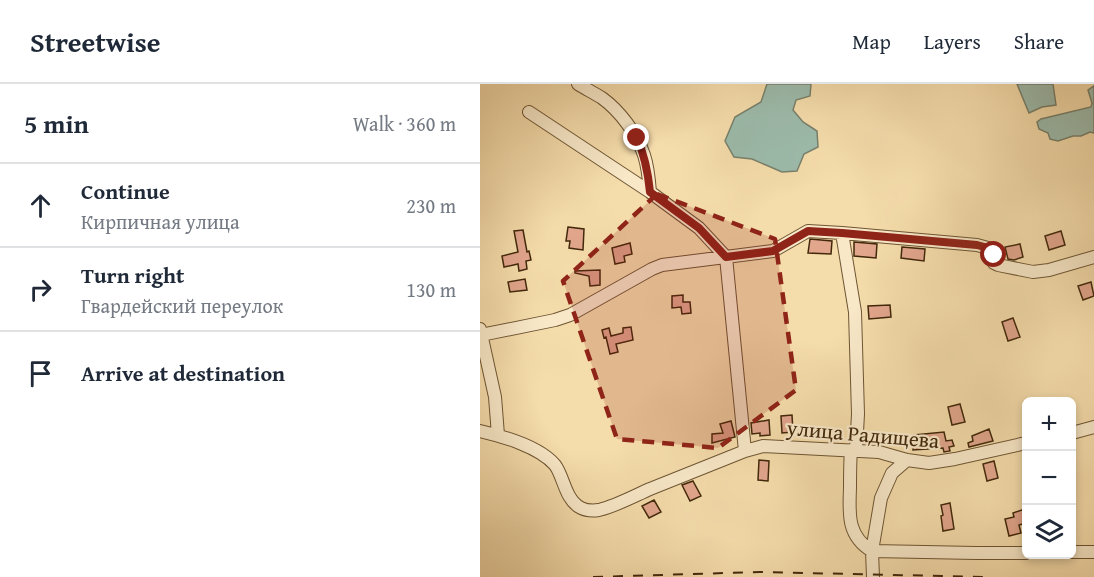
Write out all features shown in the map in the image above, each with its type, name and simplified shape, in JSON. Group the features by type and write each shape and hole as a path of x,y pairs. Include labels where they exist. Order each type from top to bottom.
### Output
{"street":[{"path":"578,84 604,99 637,138 646,161 650,192"},
{"path":"530,112 650,192 699,228 726,257 745,451"},
{"path":"480,431 498,435 495,397 481,332 555,320 570,315 662,265 773,251 808,231 977,245 988,248 994,255 994,263 998,265 1033,272 1049,270 1094,257"},
{"path":"842,233 855,312 858,414 849,508 850,524 856,537 863,546 872,551 1022,553"},
{"path":"1076,432 1094,428"},
{"name":"улица Радищева","path":"498,435 525,445 556,466 564,488 578,507 588,511 599,510 745,451 763,446 879,452 929,463 1022,444"},
{"path":"873,577 872,551 884,492 892,473 907,460"},
{"path":"1076,552 1094,552"}],"highlighted area":[{"path":"657,194 775,239 796,390 718,448 617,439 563,281"}],"shaded area":[{"path":"767,84 811,84 810,96 796,100 793,110 803,122 817,131 818,147 804,154 797,171 782,172 752,159 734,157 725,141 735,117 761,102"},
{"path":"1017,84 1053,84 1056,105 1042,107 1029,113"},
{"path":"1094,86 1094,133 1090,132 1058,141 1050,139 1048,133 1039,129 1037,122 1041,119 1091,107 1088,90"}],"building":[{"path":"568,227 584,229 583,250 569,248 570,241 566,241"},
{"path":"523,230 527,252 529,251 531,260 526,261 527,269 519,271 518,264 504,267 502,256 518,252 514,231"},
{"path":"1061,231 1065,245 1049,250 1045,236"},
{"path":"810,239 832,241 831,254 808,253"},
{"path":"854,242 877,244 876,258 854,256"},
{"path":"630,243 632,254 624,256 625,262 615,264 612,248"},
{"path":"1020,244 1023,257 1008,259 1005,247"},
{"path":"902,247 925,249 924,261 901,258"},
{"path":"600,270 600,285 590,286 589,276 575,273 575,271"},
{"path":"525,279 527,290 510,292 508,282"},
{"path":"1091,282 1094,296 1083,300 1078,286"},
{"path":"683,295 683,302 690,302 691,313 682,314 681,307 672,308 672,296"},
{"path":"890,305 891,317 869,319 868,306"},
{"path":"1013,318 1020,337 1008,341 1002,322"},
{"path":"631,327 633,340 616,344 618,352 610,354 602,330 609,328 611,336 623,333 623,328"},
{"path":"960,404 965,422 952,425 948,407"},
{"path":"792,415 793,432 782,433 781,416"},
{"path":"769,420 770,435 752,434 751,423"},
{"path":"731,421 735,437 712,443 712,434 723,433 720,424"},
{"path":"989,429 993,441 969,447 968,443 973,441 972,436"},
{"path":"944,432 946,441 952,440 954,446 949,447 950,451 944,452 943,448 913,450 914,435"},
{"path":"759,460 769,461 768,481 758,480"},
{"path":"994,461 998,478 987,481 983,464"},
{"path":"693,481 701,496 690,501 682,485"},
{"path":"654,500 661,512 649,518 642,506"},
{"path":"950,503 954,529 943,531 941,505"},
{"path":"1022,510 1022,524 1019,525 1021,533 1009,536 1005,519 1014,517 1013,513"}],"railway":[{"path":"593,577 760,572 987,577"}],"route":[{"path":"637,138 648,168 650,192 699,228 726,257 773,251 808,231 977,245 988,248 994,255"}]}
